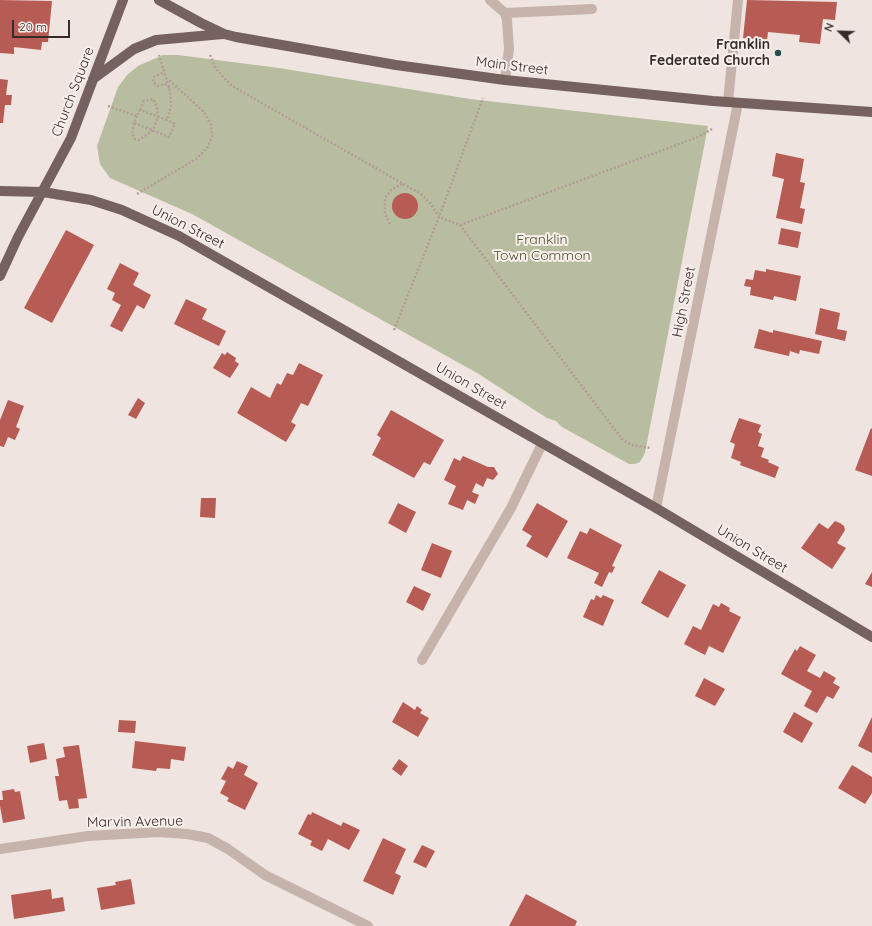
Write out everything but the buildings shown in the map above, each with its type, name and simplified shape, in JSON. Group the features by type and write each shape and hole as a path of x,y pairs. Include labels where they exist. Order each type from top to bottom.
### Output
{"main road":[{"name":"Church Square","path":"0,276 18,237 71,138 123,0"},
{"name":"Main Street","path":"159,0 224,34 316,52 505,80 733,102 872,112"},
{"path":"93,79 134,49 156,40 224,34"},
{"name":"Union Street","path":"0,191 43,192 91,200 122,210 174,233 656,508 872,637"}],"street":[{"path":"490,0 504,13 509,39 505,80"},
{"name":"High Street","path":"656,508 733,102 738,0"},
{"path":"504,13 592,9"},
{"path":"422,660 511,508 542,444"},
{"name":"Marvin Avenue","path":"0,849 88,836 159,832 187,834 208,838 228,849 265,875 368,926"}],"path":[{"path":"159,53 170,88 171,106 167,120"},
{"path":"210,56 216,69 232,86 421,194 430,203 439,217 460,225 622,439 631,445 651,448"},
{"path":"165,69 162,73 154,77 153,82 158,86 165,84 170,88"},
{"path":"138,194 196,159 207,148 212,137 211,125 204,112 168,79"},
{"path":"394,330 439,217 483,98"},
{"path":"153,99 157,107 158,117 153,130 137,140 132,132 137,116 144,101 153,99"},
{"path":"108,106 137,116"},
{"path":"134,123 169,137 175,124 140,110"},
{"path":"460,225 698,136 712,129"},
{"path":"390,224 384,210 385,198 392,189 403,184"}],"green space":[{"name":"Franklin Town Common","path":"163,55 178,55 279,68 470,99 708,126 645,453 640,462 629,464 562,427 556,421 547,418 477,373 192,214 110,178 100,164 97,146 118,87 127,75 138,66"}],"place":[{"name":"Franklin Federated Church","path":"778,53"}]}
